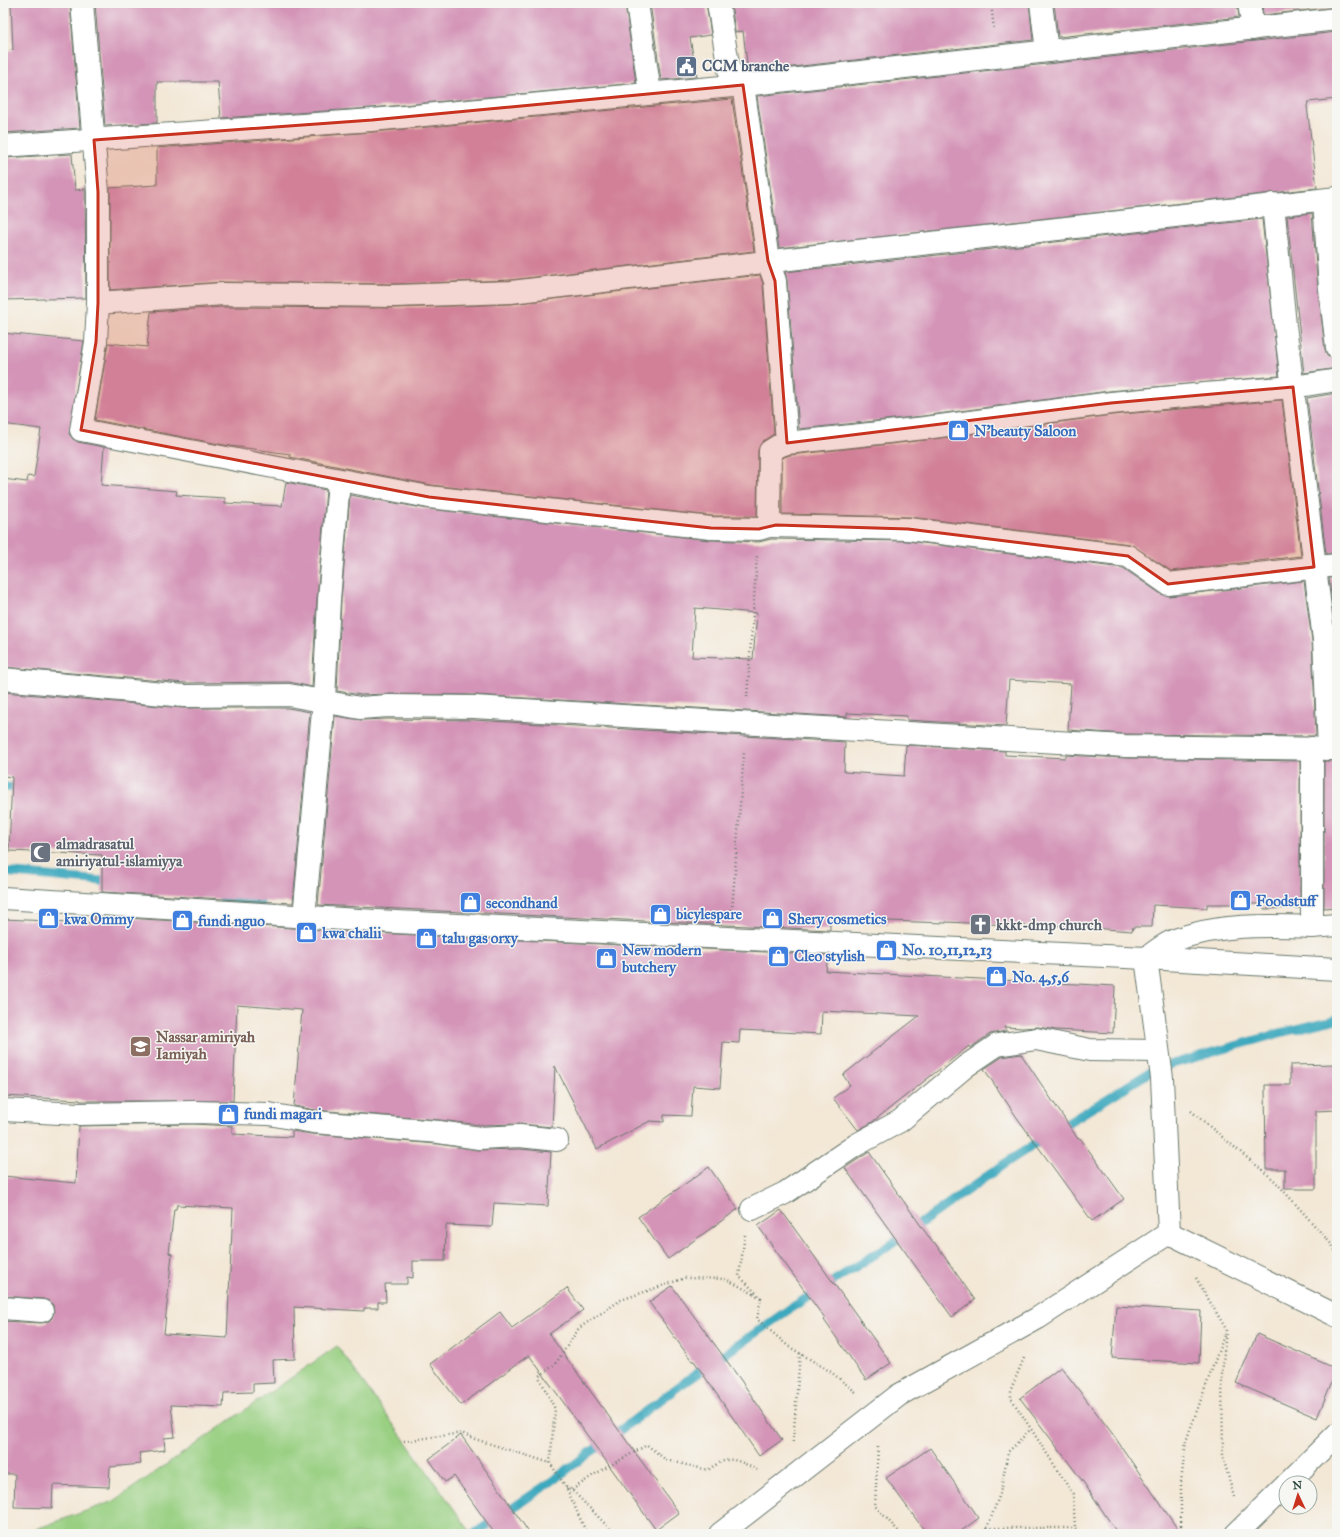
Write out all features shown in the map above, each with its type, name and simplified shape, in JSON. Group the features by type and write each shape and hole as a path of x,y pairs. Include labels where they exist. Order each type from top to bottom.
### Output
{"street":[{"path":"82,3 98,192 98,302 96,342 81,430 339,481 429,497 711,528 759,529 769,526 908,529 1128,556 1168,584 1337,565"},
{"path":"637,3 650,93"},
{"path":"718,3 729,70 743,85 768,261 776,281 787,443"},
{"path":"1041,3 1047,51"},
{"path":"1249,3 1253,29"},
{"path":"3,146 372,120 743,85 1337,19"},
{"path":"98,302 223,294 395,296 511,292 768,261 1072,228 1273,204 1331,199 1330,289 1337,348"},
{"path":"1273,204 1274,230 1324,640 1326,748 1312,927"},
{"path":"769,526 770,451 787,443 925,428 1118,402 1293,388 1337,380"},
{"path":"304,917 324,700 329,600 339,481"},
{"path":"3,679 184,696 289,695 324,700 360,708 388,706 474,707 1125,746 1326,748"},
{"path":"3,898 304,917 1146,958 1337,969"},
{"path":"1146,958 1174,940 1221,929 1270,925 1312,927 1337,925"},
{"path":"1146,958 1160,1068 1169,1233"},
{"path":"752,1209 785,1193 856,1145 900,1121 966,1066 997,1045 1036,1039 1090,1050 1160,1068"},
{"path":"3,1110 79,1114 193,1112 268,1114 313,1122 408,1129 479,1138 520,1136 557,1140"},
{"path":"1169,1233 1337,1316"},
{"path":"720,1534 898,1395 1038,1318 1169,1233"},
{"path":"3,1308 42,1311"},
{"path":"1296,1475 1337,1434"},
{"path":"1240,1531 1278,1493"}],"path":[{"path":"1160,1068 1274,1180 1332,1245 1337,1254"},
{"path":"752,1209 746,1230 740,1276 762,1298"},
{"path":"1194,1274 1226,1329 1222,1375 1223,1457 1240,1531"},
{"path":"550,1463 555,1409 539,1377 556,1363 579,1328 621,1300 686,1278 726,1279 762,1298"},
{"path":"762,1298 757,1319 788,1346 831,1372 880,1410 875,1506 901,1534"},
{"path":"1038,1318 1017,1378 1011,1389 1011,1398 1073,1494 1075,1528 1081,1534"},
{"path":"1181,1534 1181,1482 1186,1441 1226,1329"},
{"path":"572,1490 595,1474 647,1445 666,1460 708,1470 721,1461 735,1459 762,1472 791,1479 800,1353"},
{"path":"982,1534 987,1528 1000,1494 1008,1452 1031,1429"},
{"path":"404,1441 462,1433 475,1439 550,1463 566,1487 587,1534"},
{"path":"566,1487 572,1490 614,1534"},
{"path":"987,1528 1075,1528"}],"highlighted area":[{"path":"743,85 768,261 775,281 787,443 1111,403 1293,387 1314,567 1168,584 1128,556 908,529 776,525 759,529 711,528 429,497 81,430 96,342 98,303 98,192 94,140 372,120"}],"green space":[{"path":"337,1346 472,1534 22,1534 114,1501"}],"building":[{"path":"11,3 70,3 80,128 3,133 3,51 13,50"},
{"path":"95,3 625,3 636,83 371,108 221,118 218,82 157,82 157,123 105,126"},
{"path":"650,3 706,3 711,35 690,38 697,77 661,80"},
{"path":"731,3 1029,3 1033,40 748,72 743,31 735,32"},
{"path":"1054,3 1237,3 1239,17 1058,37"},
{"path":"1262,3 1337,3 1337,7 1263,15"},
{"path":"1337,32 1337,99 1308,102 1307,106 1317,188 779,248 757,96"},
{"path":"732,99 754,251 510,280 395,284 223,282 110,290 110,188 157,185 157,148 373,132"},
{"path":"72,154 75,190 85,189 86,298 3,300 3,158"},
{"path":"1312,213 1318,290 1325,349 1327,356 1337,360 1337,368 1304,373 1287,216"},
{"path":"1262,219 1279,376 1109,391 923,416 799,429 787,280 785,272"},
{"path":"760,275 763,284 774,434 763,441 758,450 757,516 712,516 431,485 290,457 290,454 224,445 95,420 108,343 147,347 151,312 223,307 395,308 511,304"},
{"path":"3,333 84,341 69,434 78,442 104,447 101,485 177,491 176,495 225,498 225,503 282,506 286,482 326,490 317,599 312,687 289,682 185,683 3,667 3,479 27,482 28,476 34,477 41,429 3,424"},
{"path":"1337,393 1337,553 1326,554 1307,398"},
{"path":"1282,400 1301,556 1171,571 1130,544 910,517 782,514 782,458 790,455 926,440 1112,415"},
{"path":"350,495 428,509 710,540 759,542 771,539 907,541 1123,568 1161,594 1169,596 1304,581 1312,641 1316,736 1125,734 1068,730 1071,684 1009,680 1006,726 907,720 907,716 847,713 847,717 475,695 361,695 337,691 341,601","holes":["695,608 757,613 753,659 692,657"]},
{"path":"1329,578 1337,578 1337,651 1336,638"},
{"path":"3,692 183,708 288,708 310,712 293,903 102,892 102,855 9,851 12,777 3,776"},
{"path":"335,716 361,720 474,720 845,742 844,772 904,776 906,745 1005,751 1005,755 1066,758 1066,755 1125,758 1300,761 1300,908 1264,909 1264,904 1207,904 1207,908 1153,905 1152,927 1133,927 1132,931 1052,925 1052,927 888,921 888,924 830,921 830,930 318,905"},
{"path":"1324,761 1337,761 1337,907 1324,908"},
{"path":"94,916 374,933 828,955 826,971 1115,986 1113,1033 1056,1030 1038,1027 1004,1027 1006,1031 990,1034 970,1048 969,1046 871,1123 858,1130 833,1098 850,1085 843,1075 919,1016 822,1011 821,1034 740,1030 739,1043 723,1042 720,1088 693,1086 691,1116 664,1115 664,1122 650,1121 597,1149 555,1066 552,1127 520,1124 480,1125 440,1120 315,1110 294,1106 302,1010 237,1005 233,1101 80,1101 3,1096 3,919 94,923"},
{"path":"1021,1054 1078,1139 1080,1138 1124,1199 1092,1221 1018,1119 984,1069 1002,1057"},
{"path":"1337,1064 1337,1110 1316,1111 1316,1189 1285,1189 1285,1169 1266,1169 1265,1085 1290,1085 1290,1065"},
{"path":"193,1124 232,1126 232,1134 292,1137 292,1131 312,1134 438,1144 477,1150 520,1149 551,1152 548,1206 494,1203 492,1227 446,1225 445,1261 413,1261 413,1278 407,1277 407,1284 385,1284 386,1302 378,1302 378,1308 364,1308 364,1311 294,1307 295,1359 273,1360 274,1383 253,1384 253,1392 224,1393 223,1407 171,1405 175,1437 164,1438 165,1450 139,1453 141,1464 110,1467 109,1487 53,1485 52,1508 14,1507 15,1474 3,1474 3,1321 48,1322 52,1318 54,1312 53,1305 49,1301 43,1299 3,1296 3,1176 76,1183 79,1126","holes":["177,1205 233,1208 227,1338 164,1334 172,1254 169,1253 174,1209 176,1209"]},
{"path":"869,1152 975,1300 952,1317 845,1168"},
{"path":"709,1167 738,1209 668,1259 638,1217"},
{"path":"781,1210 891,1363 866,1380 824,1320 825,1319 758,1226"},
{"path":"672,1286 740,1379 782,1440 759,1456 694,1361 692,1361 649,1302"},
{"path":"567,1288 583,1310 549,1334 679,1513 656,1530 529,1355 461,1405 430,1364 500,1312 512,1328"},
{"path":"1116,1306 1201,1311 1199,1363 1112,1358"},
{"path":"1257,1334 1337,1369 1317,1418 1236,1383"},
{"path":"1061,1367 1112,1433 1181,1534 1118,1534 1084,1483 1020,1398"},
{"path":"461,1435 530,1534 495,1534 454,1476 445,1482 429,1459"},
{"path":"930,1448 979,1518 957,1534 927,1534 886,1478"}],"waterway":[{"path":"3,787 24,788"},
{"path":"3,872 113,882"},
{"path":"223,898 260,904"},
{"path":"526,913 563,921"},
{"path":"1058,1129 1155,1069 1280,1033 1337,1019"},
{"path":"474,1534 548,1484 682,1384 791,1308 893,1243 1007,1162 1046,1137"}],"place":[{"name":"CCM branche","path":"686,66"},
{"name":"N'beauty Saloon","path":"959,431"},
{"name":"almadrasatul amiriyatul-islamiyya","path":"41,853"},
{"name":"Foodstuff","path":"1241,901"},
{"name":"secondhand","path":"470,903"},
{"name":"bicylespare","path":"660,914"},
{"name":"kwa Ommy","path":"49,919"},
{"name":"Shery cosmetics","path":"773,919"},
{"name":"fundi nguo","path":"182,921"},
{"name":"kkkt-dmp church","path":"980,925"},
{"name":"kwa chalii","path":"307,933"},
{"name":"talu gas orxy","path":"427,938"},
{"name":"No. 10,11,12,13","path":"887,950"},
{"name":"Cleo stylish","path":"779,956"},
{"name":"New modern butchery","path":"606,959"},
{"name":"No. 4,5,6","path":"997,977"},
{"name":"Nassar amiriyah Iamiyah","path":"141,1046"},
{"name":"fundi magari","path":"228,1114"}]}
